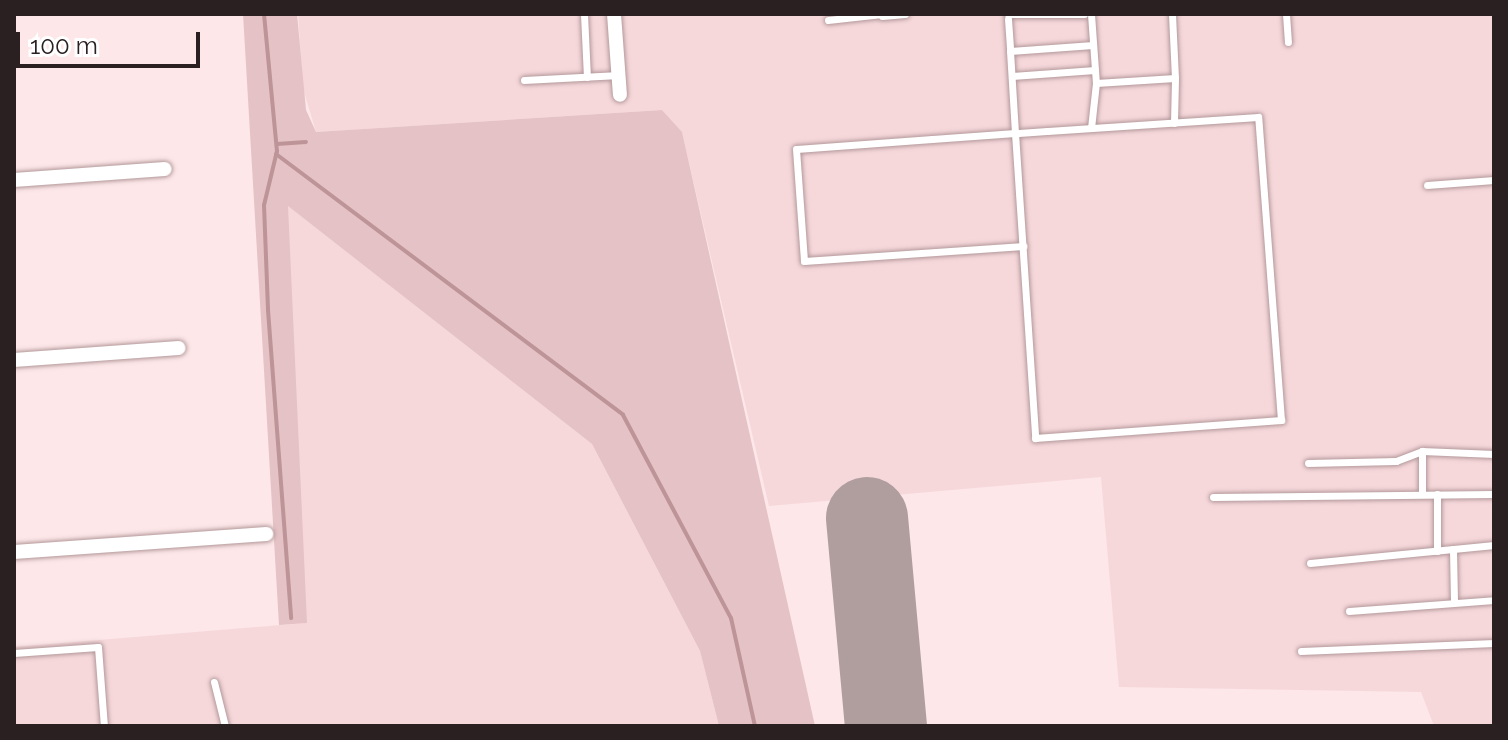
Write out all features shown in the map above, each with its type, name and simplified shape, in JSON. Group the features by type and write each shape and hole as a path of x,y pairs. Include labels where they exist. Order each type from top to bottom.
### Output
{"street":[{"path":"614,14 620,95"},
{"path":"14,180 165,169"},
{"path":"14,360 179,348"},
{"path":"14,552 266,534"}],"lane":[{"path":"584,14 587,77"},
{"path":"828,20 905,14"},
{"path":"1023,246 804,261 796,149 1015,133 1258,117 1281,420 1035,438 1023,246 1015,133 1008,17 1084,14"},
{"path":"1091,14 1096,83 1091,128"},
{"path":"1172,14 1174,123"},
{"path":"1286,14 1288,42"},
{"path":"1010,51 1093,45"},
{"path":"1012,76 1095,70"},
{"path":"524,80 619,75"},
{"path":"1096,83 1175,78"},
{"path":"1427,185 1494,180"},
{"path":"1308,463 1396,461 1422,451 1494,454"},
{"path":"1422,451 1422,494"},
{"path":"1437,494 1437,551"},
{"path":"1213,497 1494,494"},
{"path":"1310,563 1494,545"},
{"path":"1453,549 1454,601"},
{"path":"1349,611 1494,600"},
{"path":"1301,651 1494,643"},
{"path":"14,653 98,647 104,726"},
{"path":"214,682 225,726"}],"shaded area":[{"path":"243,14 297,14 306,110 316,132 662,110 682,132 815,726 719,726 700,651 592,444 288,206 307,623 279,625"},
{"path":"298,14 1494,14 1494,726 1434,726 1421,692 1119,687 1101,477 769,506 682,133 662,110 316,132 303,88"},
{"path":"287,205 592,444 700,651 719,726 14,726 14,647 306,623"}],"waterway":[{"path":"264,14 277,151 264,205 268,310 291,618"},
{"path":"277,144 306,142"},
{"path":"276,154 623,415 731,618 755,726"}],"runway":[{"path":"867,518 886,726"}]}
